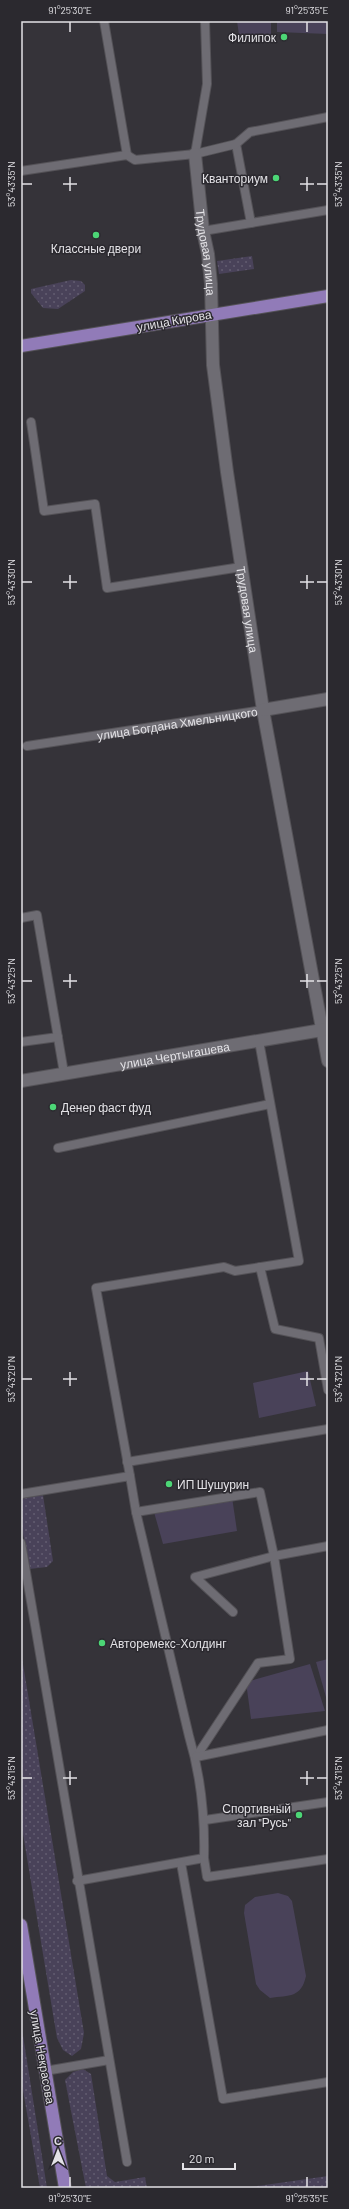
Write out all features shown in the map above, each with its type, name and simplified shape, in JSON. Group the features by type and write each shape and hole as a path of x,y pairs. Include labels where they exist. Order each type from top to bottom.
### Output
{"main road":[{"name":"улица Кирова","path":"21,346 328,296"},
{"name":"улица Некрасова","path":"21,1925 65,2188"}],"street":[{"name":"Трудовая улица","path":"195,154 202,232 210,269 213,365 241,567 263,710 325,1030 328,1061"},
{"name":"улица Богдана Хмельницкого","path":"263,710 328,699"},
{"name":"улица Чертыгашева","path":"21,1081 325,1030"}],"lane":[{"path":"104,21 127,155"},
{"path":"195,154 207,84 205,21"},
{"path":"21,171 127,155 135,160 195,154 236,144 250,132 328,117"},
{"path":"236,144 251,223"},
{"path":"202,232 328,210"},
{"path":"31,422 44,511 95,504 107,588 241,567"},
{"name":"улица Богдана Хмельницкого","path":"27,746 263,710"},
{"path":"21,918 37,916 64,1073"},
{"path":"21,1042 58,1037"},
{"path":"258,1041 299,1261 235,1271 224,1267 96,1288 136,1512 187,1728 196,1757 205,1820 204,1858 207,1877 328,1859"},
{"path":"58,1148 270,1104"},
{"path":"260,1267 275,1329 320,1338 328,1390"},
{"path":"127,1462 328,1429"},
{"path":"21,1494 130,1476"},
{"path":"136,1512 260,1492 274,1556 290,1660 258,1663 196,1757"},
{"path":"21,1543 77,1881 127,2162"},
{"path":"233,1612 195,1577 274,1556 328,1546"},
{"path":"196,1757 328,1730"},
{"path":"205,1820 328,1802"},
{"path":"77,1881 204,1858"},
{"path":"181,1863 223,2099 328,2082"},
{"path":"46,2071 109,2060"}],"shaded area":[{"path":"237,21 271,21 271,37 239,35"},
{"path":"277,21 328,21 328,34 277,32"},
{"path":"252,256 254,269 219,274 217,261"},
{"path":"71,280 81,281 85,285 85,291 58,309 43,308 31,293 31,289"},
{"path":"308,1371 316,1406 259,1418 253,1383"},
{"path":"43,1495 53,1561 47,1567 29,1569 21,1522 21,1501 24,1498"},
{"path":"232,1497 237,1531 163,1544 154,1512"},
{"path":"21,1652 84,2033 81,2049 72,2056 63,2050 57,2038 21,1822"},
{"path":"328,1659 328,1704 316,1662"},
{"path":"310,1664 325,1711 251,1719 246,1682"},
{"path":"278,1893 288,1896 292,1901 306,1976 304,1983 298,1992 289,1996 270,1998 260,1990 256,1984 244,1913 245,1905 255,1897"},
{"path":"21,2023 47,2188 40,2188 21,2079"},
{"path":"83,2069 91,2074 107,2176 115,2182 145,2177 147,2188 86,2188 65,2080 73,2072"},
{"path":"328,2176 328,2188 244,2188"}],"place":[{"name":"Филипок","path":"284,37"},
{"name":"Кванториум","path":"276,178"},
{"name":"Классные двери","path":"96,235"},
{"name":"Денер фаст фуд","path":"53,1107"},
{"name":"ИП Шушурин","path":"169,1484"},
{"name":"Авторемекс-Холдинг","path":"102,1643"},
{"name":"Спортивный зал \"Русь\"","path":"299,1815"}]}
